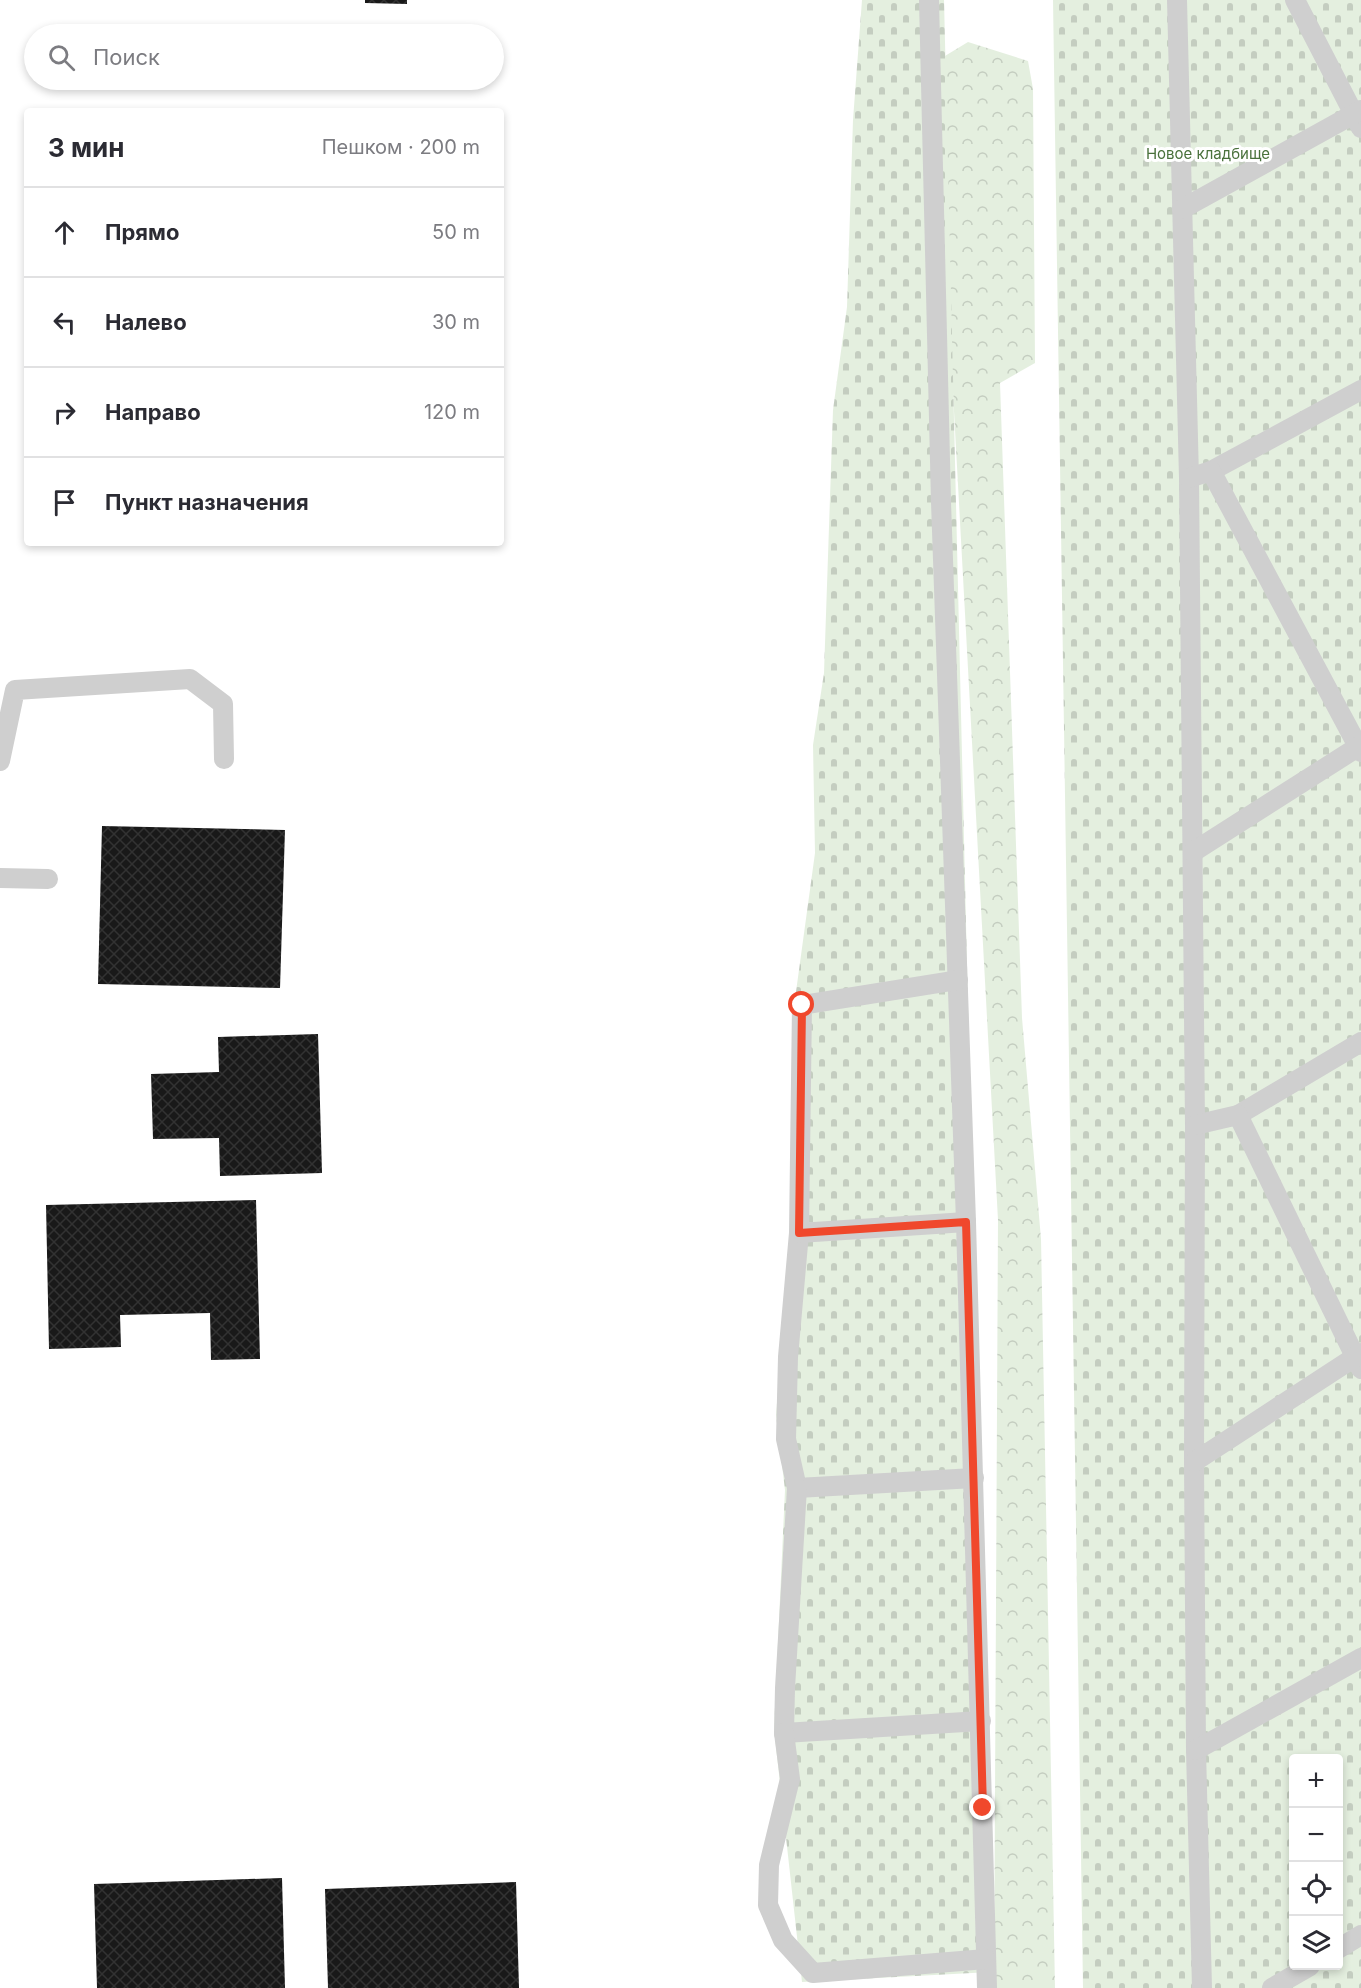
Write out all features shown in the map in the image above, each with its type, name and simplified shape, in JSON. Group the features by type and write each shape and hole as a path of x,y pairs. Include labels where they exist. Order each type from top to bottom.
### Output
{"lane":[{"path":"929,0 941,502 974,1478 987,1988"},
{"path":"1177,0 1189,478 1193,852 1196,1750 1202,1988"},
{"path":"1182,209 1359,117 1295,0"},
{"path":"1189,478 1211,471 1361,390"},
{"path":"1193,852 1360,748 1211,471"},
{"path":"0,761 15,690 190,679 223,704 224,759"},
{"path":"0,878 48,879"},
{"path":"826,1988 783,1940 768,1905 769,1865 790,1779 784,1733 785,1688 797,1488 786,1439 788,1357 799,1233 802,1005 958,980"},
{"path":"1194,1125 1238,1115 1361,1042"},
{"path":"1194,1462 1359,1359 1238,1115"},
{"path":"799,1233 966,1222"},
{"path":"797,1488 974,1478"},
{"path":"1196,1750 1361,1658"},
{"path":"784,1733 981,1720"},
{"path":"1343,1946 1361,1935"},
{"path":"813,1973 986,1959"},
{"path":"1272,1988 1302,1970"}],"green space":[{"path":"862,0 944,0 991,1972 802,1982 774,1729 785,1490 776,1415 791,1230 795,999 815,853 813,745 824,673 833,410 847,307 853,120"},
{"name":"Новое кладбище","path":"1053,0 1361,0 1361,1988 1083,1988"},
{"path":"968,42 1028,61 1033,89 1035,363 1000,383 1022,1018 1041,1239 1055,1988 994,1988 998,1220 935,62"}],"building":[{"path":"365,0 407,0 407,4 365,3"},
{"path":"102,826 285,830 280,988 98,984"},
{"path":"318,1034 322,1173 220,1176 219,1138 153,1139 151,1074 219,1072 218,1037"},
{"path":"256,1200 260,1359 211,1360 210,1313 120,1315 121,1347 49,1349 46,1205"},
{"path":"282,1878 285,1988 97,1988 94,1884"},
{"path":"516,1882 519,1988 328,1988 325,1889"}],"route":[{"path":"802,1005 799,1233 966,1222 983,1808"}]}
